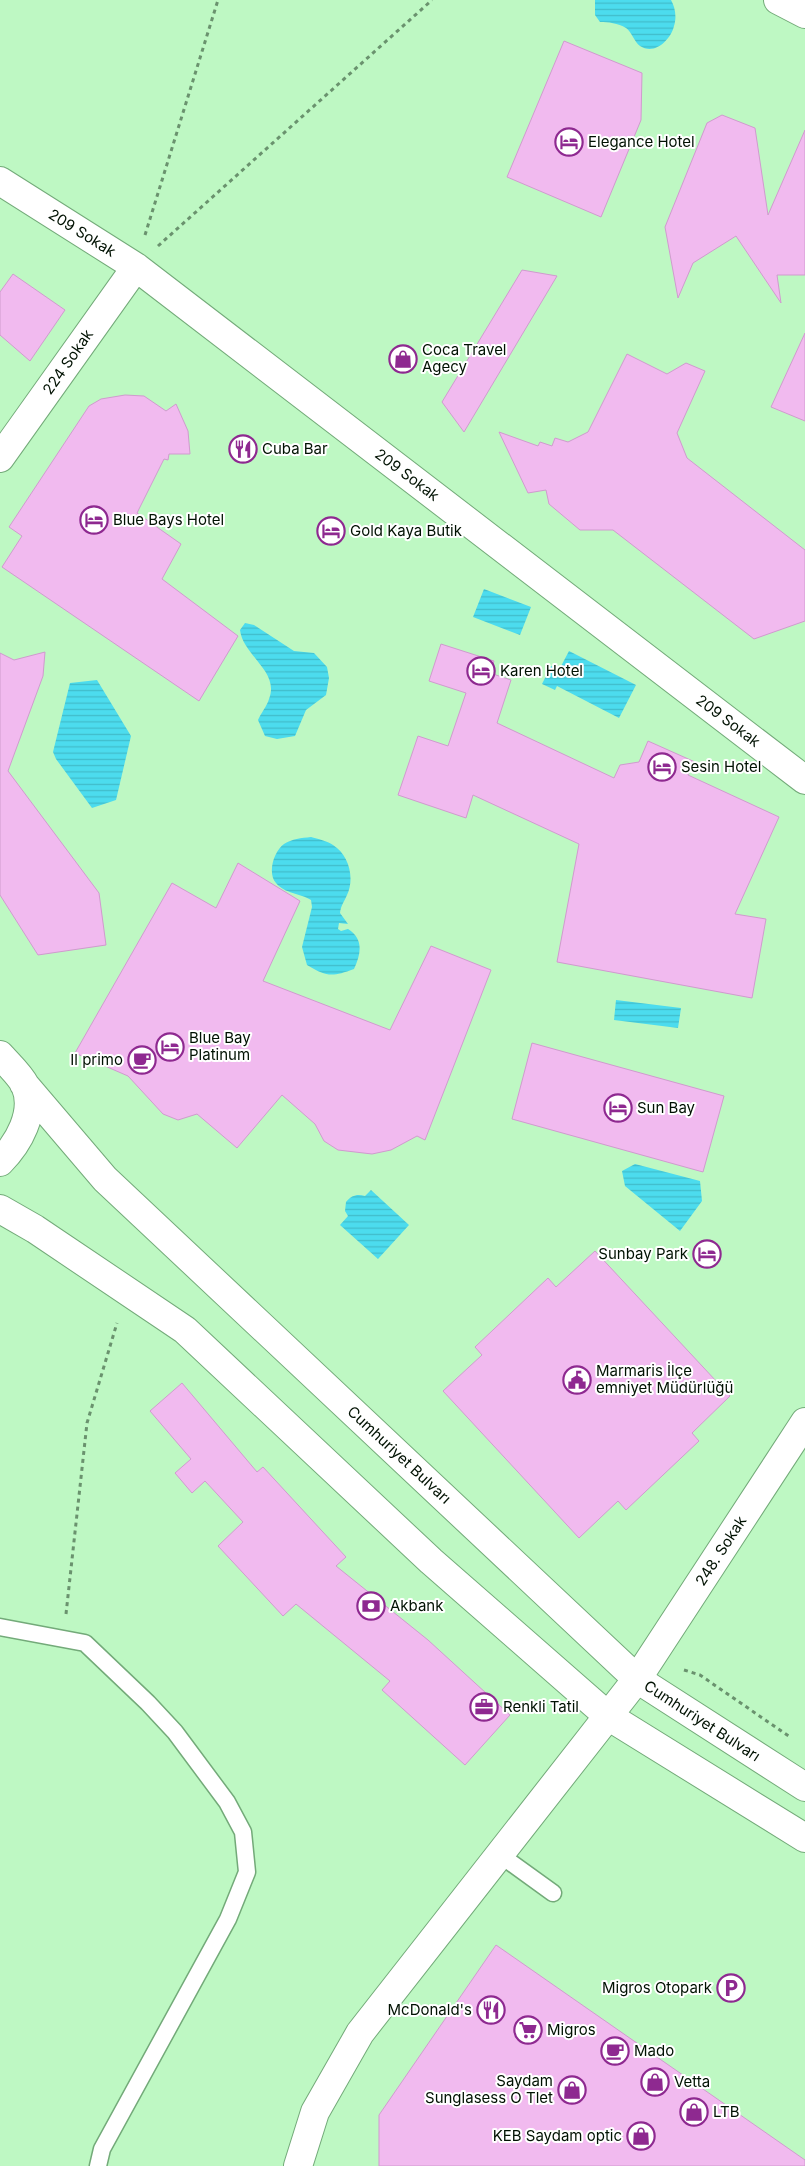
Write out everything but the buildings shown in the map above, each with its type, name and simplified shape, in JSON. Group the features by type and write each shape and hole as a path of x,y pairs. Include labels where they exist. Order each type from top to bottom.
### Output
{"main road":[{"path":"778,0 805,14"},
{"name":"209 Sokak","path":"0,181 136,267 805,780"},
{"name":"224 Sokak","path":"0,458 136,267"},
{"name":"Cumhuriyet Bulvarı","path":"0,1055 105,1179 637,1679 805,1787"},
{"path":"0,1162 13,1149 22,1132 27,1113 24,1084"},
{"path":"0,1209 35,1229 185,1330 430,1561 608,1716 805,1838"},
{"name":"248. Sokak","path":"298,2166 315,2112 360,2033 637,1679 805,1422"}],"lane":[{"path":"0,1627 84,1643 148,1703 175,1732 227,1802 243,1832 247,1872 228,1919 102,2148 98,2166"},
{"path":"499,1854 553,1893"}],"path":[{"path":"136,267 218,0"},
{"path":"136,267 432,0"},
{"path":"63,1639 88,1423 119,1314"}],"water":[{"path":"595,0 671,0 675,23 670,36 662,45 646,49 638,44 626,28 613,23 600,22 595,15"},
{"path":"484,589 531,607 520,635 473,617"},
{"path":"245,623 254,625 294,651 314,653 327,667 329,678 326,695 306,710 295,736 277,739 265,736 258,720 269,699 270,680 247,648 243,639 240,630"},
{"path":"569,651 636,685 619,718 557,686 555,690 542,684 551,666 559,670"},
{"path":"97,680 131,736 116,800 92,808 56,759 53,752 70,683"},
{"path":"311,837 328,842 339,849 349,867 349,888 340,913 348,924 339,923 338,929 341,931 348,929 353,933 357,937 360,947 354,969 335,974 325,974 307,965 302,947 312,907 311,900 280,887 273,879 272,874 273,862 280,847 290,841"},
{"path":"616,1000 681,1008 678,1028 614,1020"},
{"path":"635,1164 700,1181 702,1201 680,1231 625,1186 622,1171"},
{"path":"371,1190 409,1225 378,1259 340,1225 348,1216 345,1211 346,1202 355,1196 365,1196"}],"place":[{"name":"Elegance Hotel","path":"569,142"},
{"name":"Coca Travel Agecy","path":"403,359"},
{"name":"Cuba Bar","path":"243,449"},
{"name":"Blue Bays Hotel","path":"94,520"},
{"name":"Gold Kaya Butik","path":"331,531"},
{"name":"Karen Hotel","path":"481,671"},
{"name":"Sesin Hotel","path":"662,767"},
{"name":"Blue Bay Platinum","path":"170,1047"},
{"name":"Il primo","path":"142,1060"},
{"name":"Sun Bay","path":"618,1108"},
{"name":"Sunbay Park","path":"707,1254"},
{"name":"Marmaris İlçe emniyet Müdürlüğü","path":"577,1380"},
{"name":"Akbank","path":"371,1606"},
{"name":"Renkli Tatil","path":"484,1707"},
{"name":"Migros Otopark","path":"731,1988"},
{"name":"McDonald's","path":"491,2010"},
{"name":"Migros","path":"528,2030"},
{"name":"Mado","path":"615,2051"},
{"name":"Vetta","path":"655,2082"},
{"name":"Saydam Sunglasess O Tlet","path":"572,2090"},
{"name":"LTB","path":"694,2112"},
{"name":"KEB Saydam optic","path":"641,2136"}]}
